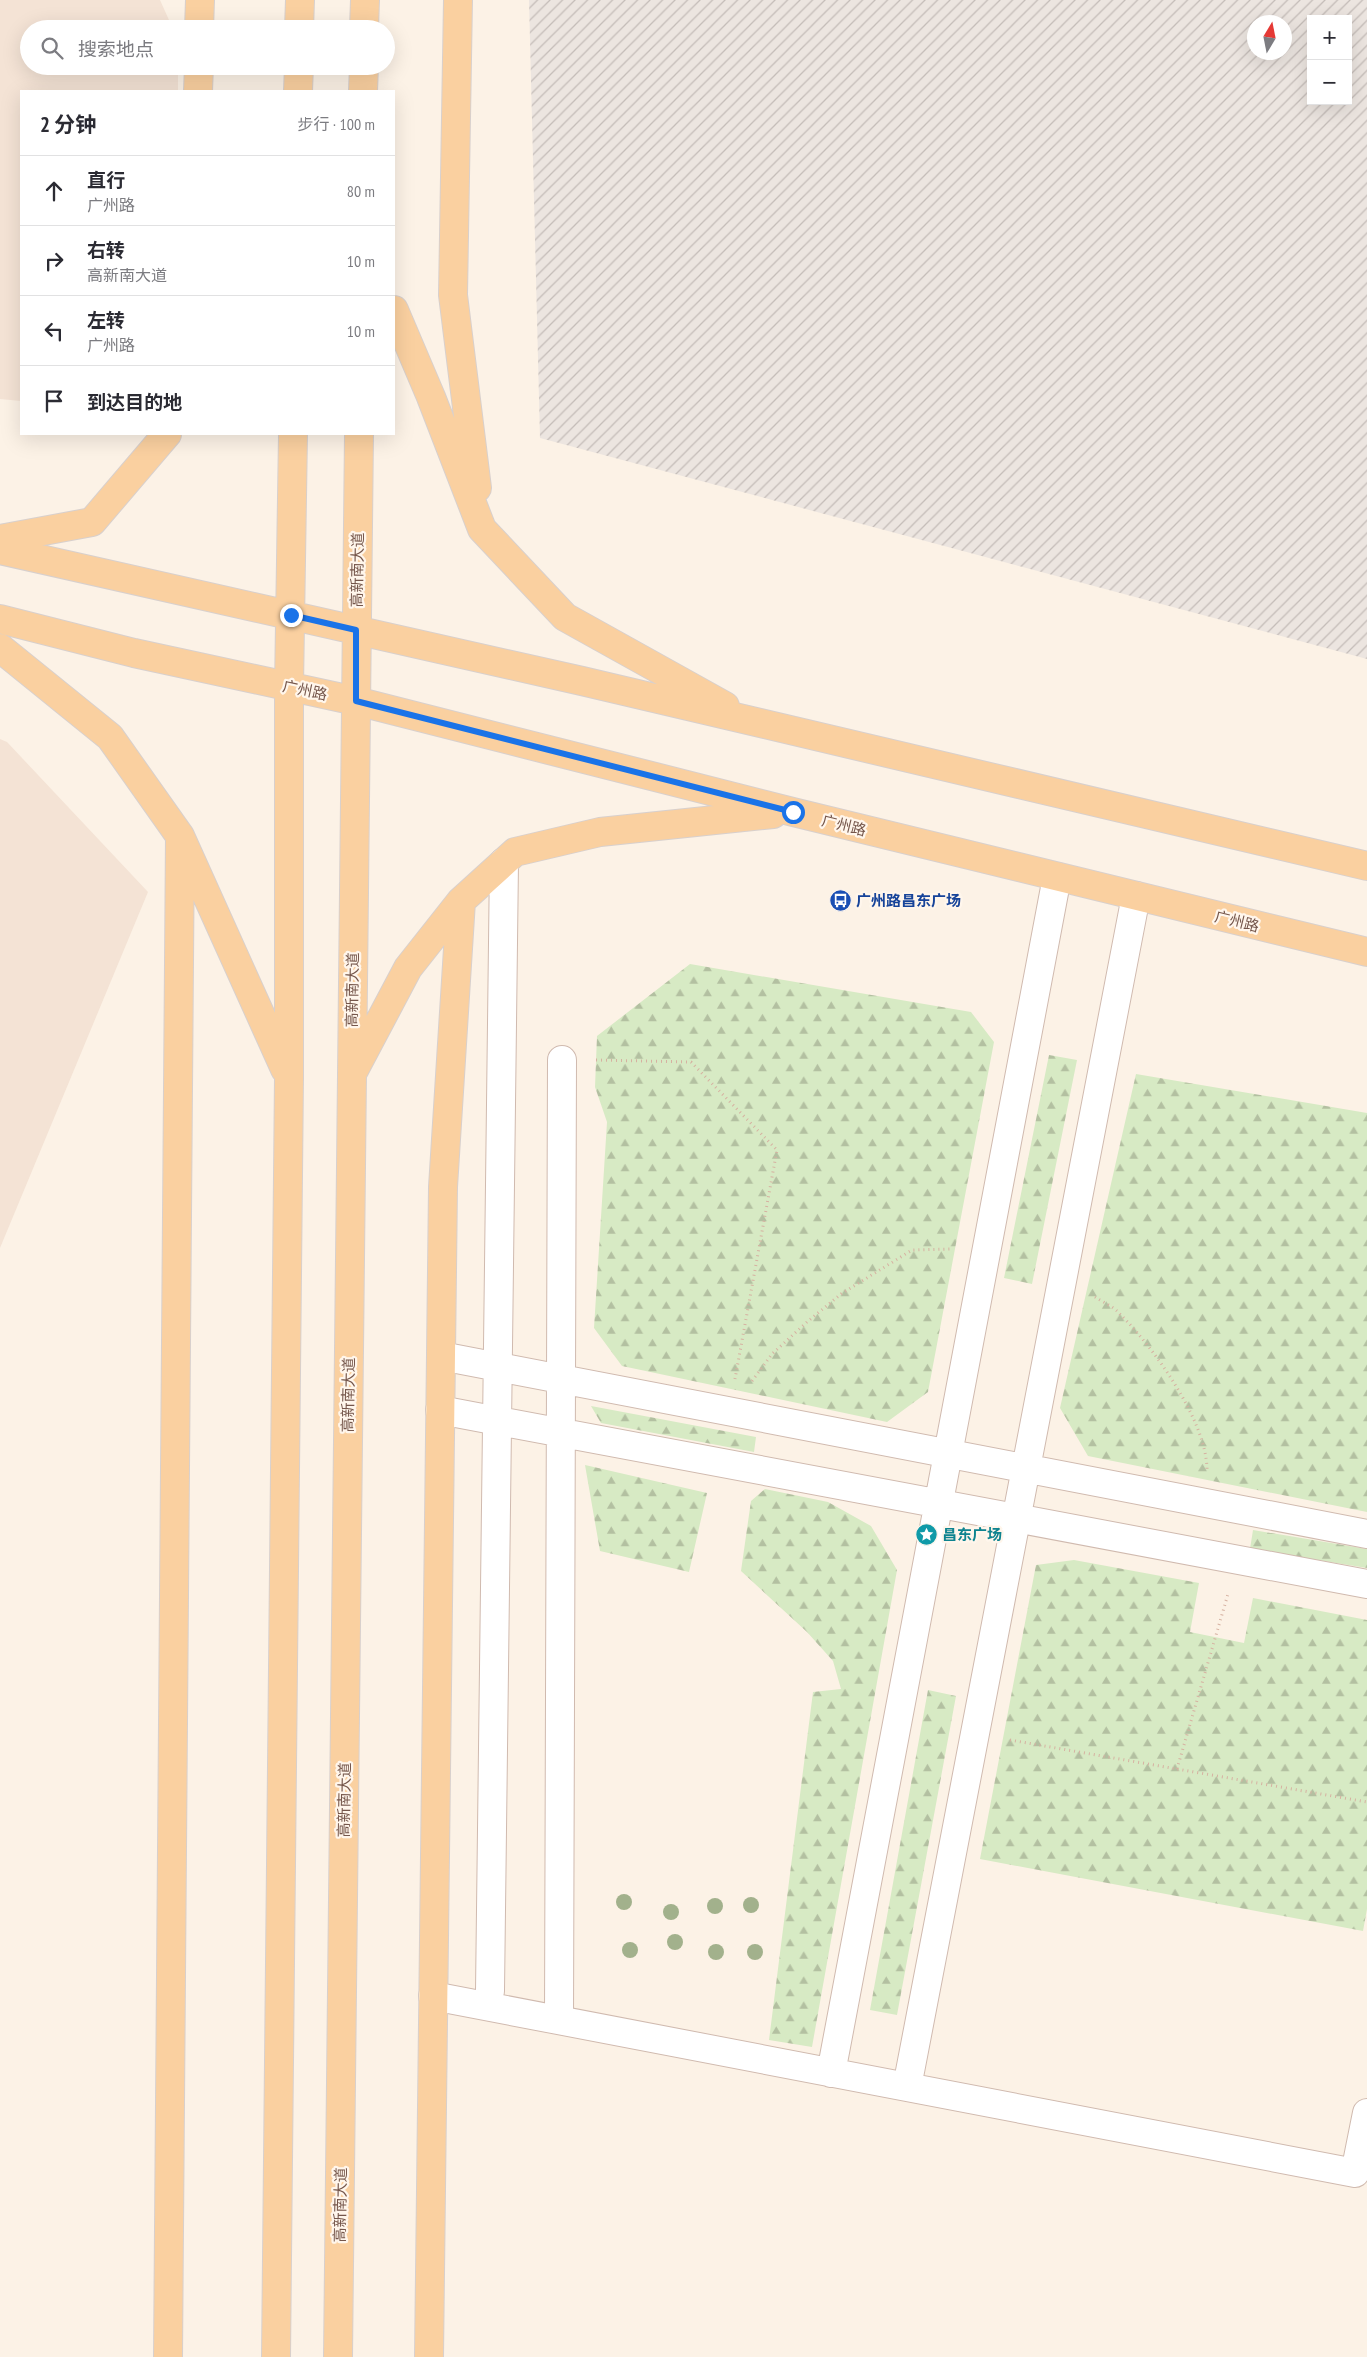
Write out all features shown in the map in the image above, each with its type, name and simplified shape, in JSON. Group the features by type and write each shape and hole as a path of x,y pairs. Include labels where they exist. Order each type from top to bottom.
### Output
{"main road":[{"path":"199,20 200,0"},
{"path":"299,20 300,0"},
{"path":"364,0 364,20"},
{"path":"458,0 453,295 482,529"},
{"path":"198,90 199,75"},
{"path":"298,90 299,75"},
{"path":"363,90 364,75"},
{"path":"395,312 431,397 482,529 565,617 754,722"},
{"path":"0,539 92,522 166,435"},
{"path":"276,2357 289,1078 289,686 293,435"},
{"name":"高新南大道","path":"338,2357 359,435"},
{"path":"0,550 582,681 1367,866"},
{"name":"广州路","path":"0,619 134,653 356,701 793,812 1367,952"},
{"path":"0,648 110,737 180,836 289,1078"},
{"path":"351,1076 408,968 461,901 515,852 600,832 793,812"},
{"path":"168,2357 180,836"},
{"path":"429,2357 443,1187 461,901"}],"street":[{"path":"490,1991 504,862"},
{"path":"831,2073 1057,877"},
{"path":"907,2087 1136,896"},
{"path":"559,2020 562,1060"},
{"path":"441,1356 1367,1534"},
{"path":"440,1410 1367,1584"},
{"path":"433,1996 1355,2173 1367,2112"}],"path":[{"path":"562,1060 691,1062 777,1150 729,1411"},
{"path":"729,1411 772,1354 841,1294 876,1271 912,1250 987,1248"},
{"path":"1063,1276 1119,1313 1149,1347 1175,1385 1196,1425 1205,1456 1208,1503"},
{"path":"1177,1769 1238,1560"},
{"path":"975,1734 1367,1802"}],"shaded area":[{"path":"0,0 160,0 169,20 20,20 20,75 178,75 178,90 20,90 20,401 0,399"},
{"path":"529,0 1367,0 1367,659 540,438"},
{"path":"0,739 7,742 148,892 0,1248"}],"green space":[{"path":"690,964 971,1012 994,1042 928,1392 887,1422 622,1366 594,1328 607,1122 595,1087 597,1036"},
{"path":"1049,1055 1077,1060 1032,1284 1004,1278"},
{"path":"1136,1074 1367,1113 1367,1512 1088,1456 1060,1408"},
{"path":"591,1406 756,1437 754,1452 601,1423"},
{"path":"585,1465 707,1493 689,1572 600,1551"},
{"path":"765,1489 828,1502 871,1526 897,1570 812,2047 769,2040 813,1692 841,1689 833,1661 807,1632 741,1571 751,1501"},
{"path":"1253,1530 1367,1549 1367,1568 1250,1549"},
{"path":"1074,1560 1199,1583 1190,1632 1244,1643 1253,1598 1367,1620 1367,1909 1363,1931 980,1859 1036,1565"},
{"path":"928,1690 956,1696 897,2015 870,2010"}],"place":[{"name":"广州路昌东广场","path":"840,900"},
{"name":"昌东广场","path":"926,1534"}],"route":[{"path":"291,615 356,630 356,701 793,812"}]}
